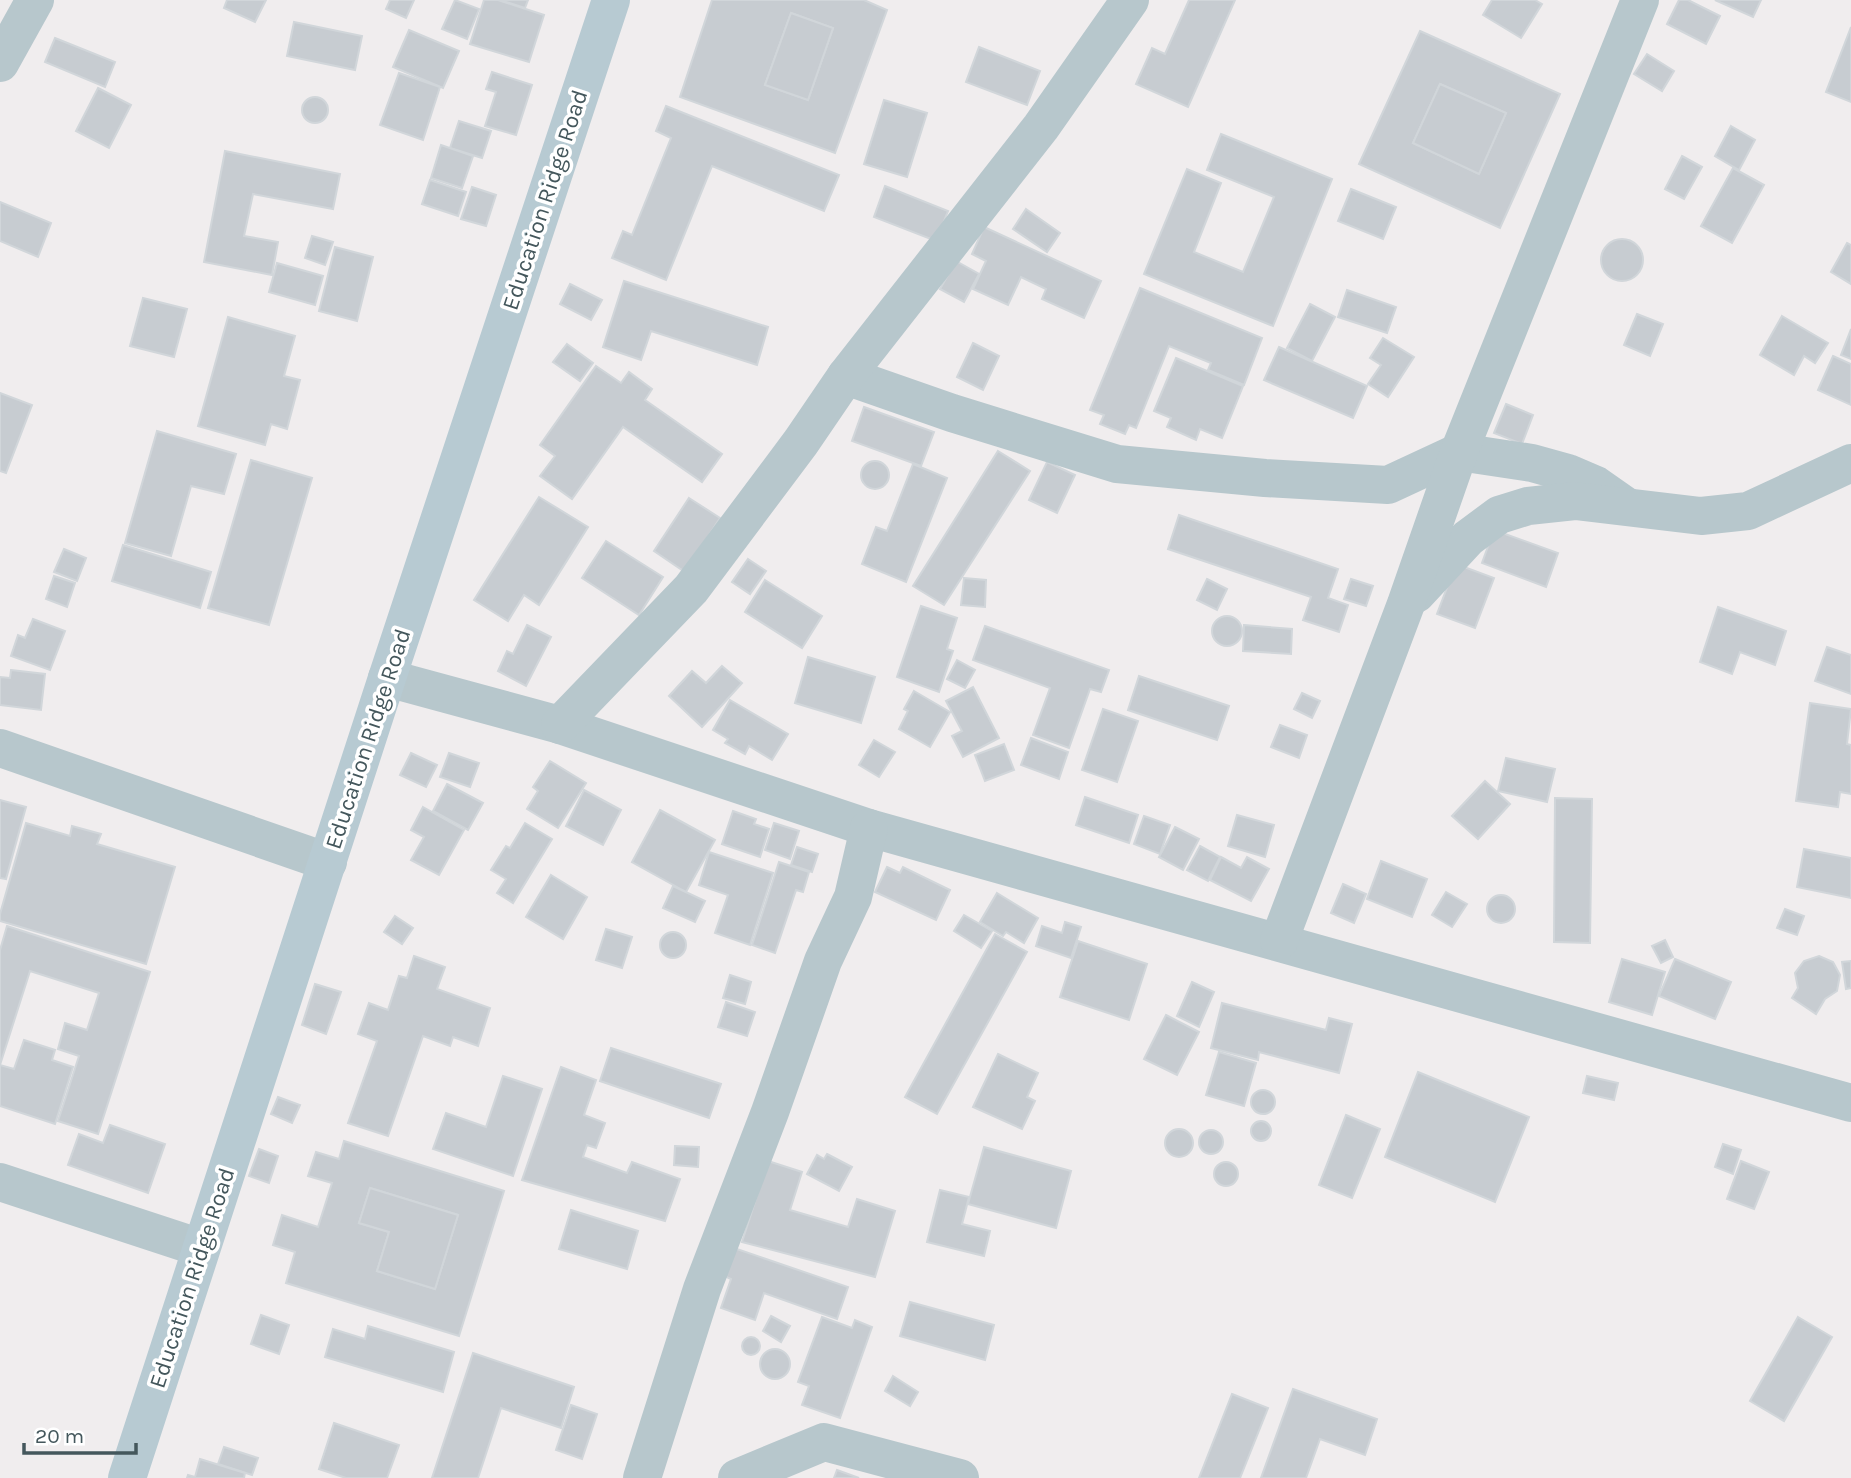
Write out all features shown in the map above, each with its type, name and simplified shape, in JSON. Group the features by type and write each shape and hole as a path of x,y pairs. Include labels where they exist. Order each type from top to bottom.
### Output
{"main road":[{"name":"Education Ridge Road","path":"127,1478 611,0"}],"street":[{"path":"0,63 35,0"},
{"path":"560,726 691,589 801,442 846,376 1041,127 1130,0"},
{"path":"1279,941 1406,604 1459,452 1640,0"},
{"path":"846,376 952,413 1117,464 1265,478 1388,485 1459,452 1532,463 1568,473 1596,485 1626,506"},
{"path":"1406,604 1468,538 1499,514 1528,506 1575,501 1701,516 1748,511 1851,463"},
{"path":"387,678 560,726 869,828 1851,1103"},
{"path":"0,748 328,862"},
{"path":"642,1478 702,1289 770,1112 823,961 853,897 869,828"},
{"path":"0,1182 201,1248"},
{"path":"737,1478 824,1442 960,1478"}],"building":[{"path":"227,0 266,0 255,22 224,8"},
{"path":"390,0 414,0 406,18 386,9"},
{"path":"455,0 479,9 467,39 442,29"},
{"path":"484,0 498,0 544,15 529,62 470,44"},
{"path":"500,0 528,0 525,8"},
{"path":"712,0 864,0 887,10 835,153 680,97","holes":["791,13 833,28 808,100 765,85"]},
{"path":"1189,0 1235,0 1188,107 1136,84 1152,48 1165,54"},
{"path":"1492,0 1535,0 1542,4 1521,38 1483,15"},
{"path":"1679,0 1688,0 1720,16 1706,44 1667,24"},
{"path":"1715,0 1761,0 1753,17"},
{"path":"791,13 833,28 808,100 765,85"},
{"path":"294,22 362,36 355,70 287,56"},
{"path":"1851,27 1851,102 1826,92"},
{"path":"409,30 459,51 443,88 393,67"},
{"path":"1420,31 1560,94 1500,228 1359,164","holes":["1440,84 1506,113 1479,174 1413,143"]},
{"path":"55,38 115,62 105,87 45,62"},
{"path":"979,47 1040,71 1027,105 966,82"},
{"path":"1647,54 1674,71 1662,91 1634,74"},
{"path":"492,72 532,85 516,135 485,126 496,92 486,89"},
{"path":"399,73 440,87 423,140 380,125"},
{"path":"1440,84 1506,113 1479,174 1413,143"},
{"path":"98,88 131,105 109,148 76,131"},
{"path":"315,97 324,101 328,110 324,119 315,123 306,119 302,110 306,101"},
{"path":"884,100 927,113 907,177 864,164"},
{"path":"666,106 839,175 824,211 712,166 666,280 612,258 623,231 632,235 671,138 656,131"},
{"path":"459,121 491,131 482,158 450,148"},
{"path":"1731,126 1755,140 1739,170 1715,156"},
{"path":"1221,134 1332,179 1273,326 1144,274 1187,169 1221,183 1194,252 1243,272 1274,197 1207,170"},
{"path":"441,145 473,156 462,188 431,178"},
{"path":"225,151 340,174 333,209 253,194 244,236 278,242 272,275 204,262"},
{"path":"1682,156 1702,167 1684,199 1665,189"},
{"path":"1733,168 1764,185 1732,243 1701,226"},
{"path":"430,180 466,192 458,216 422,204"},
{"path":"885,186 948,211 936,241 874,217"},
{"path":"472,187 496,195 486,226 461,219"},
{"path":"1351,189 1396,207 1383,239 1338,221"},
{"path":"0,202 51,223 38,257 0,241"},
{"path":"1026,209 1060,233 1047,252 1013,229"},
{"path":"984,227 1101,281 1084,318 1042,299 1046,289 1021,277 1008,305 973,289 986,261 972,254"},
{"path":"312,236 333,242 325,265 305,258"},
{"path":"1622,239 1637,245 1643,260 1637,275 1622,281 1607,275 1601,260 1607,245"},
{"path":"1847,243 1851,245 1851,284 1831,272"},
{"path":"335,247 373,257 357,321 319,311"},
{"path":"956,261 979,274 964,302 940,289"},
{"path":"277,263 323,276 315,305 269,292"},
{"path":"624,281 768,327 757,365 651,331 641,360 603,347"},
{"path":"570,284 602,300 591,320 560,304"},
{"path":"1140,288 1262,338 1244,385 1208,370 1211,363 1169,346 1136,428 1129,425 1125,434 1100,424 1104,415 1090,410"},
{"path":"1347,290 1396,307 1387,333 1338,317"},
{"path":"143,298 187,309 174,357 130,346"},
{"path":"1310,304 1335,317 1312,361 1287,348"},
{"path":"1637,314 1663,324 1650,356 1624,345"},
{"path":"1782,316 1828,343 1815,363 1804,356 1794,375 1760,355"},
{"path":"228,317 295,336 284,376 300,380 287,429 271,424 265,445 198,426"},
{"path":"1851,329 1851,359 1841,355"},
{"path":"1383,338 1414,357 1388,397 1368,384 1381,365 1370,358"},
{"path":"973,343 999,356 983,390 957,377"},
{"path":"567,344 593,363 580,381 553,362"},
{"path":"1279,347 1367,386 1353,418 1264,380"},
{"path":"1833,356 1851,364 1851,405 1818,390"},
{"path":"1176,358 1243,386 1222,438 1200,429 1196,440 1167,427 1171,418 1154,411"},
{"path":"596,366 621,383 629,372 652,389 645,400 722,454 702,482 623,427 572,499 540,476 555,456 540,445"},
{"path":"0,393 32,405 6,473 0,471"},
{"path":"1506,404 1533,415 1522,444 1494,433"},
{"path":"864,407 934,432 921,466 852,441"},
{"path":"157,431 236,454 224,494 191,486 171,556 125,543"},
{"path":"998,451 1030,471 944,605 913,586"},
{"path":"251,460 312,478 269,625 208,608"},
{"path":"875,461 885,465 889,475 885,485 875,489 865,485 861,475 865,465"},
{"path":"1047,462 1075,475 1057,513 1029,500"},
{"path":"913,464 947,478 906,582 862,564 876,527 887,531"},
{"path":"539,497 588,527 539,605 524,595 508,621 474,600"},
{"path":"689,498 720,518 685,572 654,551"},
{"path":"1179,515 1338,569 1328,598 1348,605 1339,632 1303,620 1311,597 1168,549"},
{"path":"1494,530 1558,553 1546,587 1482,563"},
{"path":"606,541 663,577 639,615 582,578"},
{"path":"123,545 211,572 200,608 112,581"},
{"path":"64,549 86,558 77,581 54,572"},
{"path":"748,559 766,571 750,594 732,582"},
{"path":"1456,564 1494,578 1475,628 1437,614"},
{"path":"54,576 75,583 67,607 46,599"},
{"path":"964,578 986,580 985,607 961,605"},
{"path":"1207,579 1227,589 1217,610 1197,600"},
{"path":"1351,579 1373,586 1366,606 1344,599"},
{"path":"765,580 822,616 802,648 745,612"},
{"path":"921,606 957,618 947,649 953,651 939,692 897,677"},
{"path":"1718,607 1786,631 1775,665 1740,652 1732,674 1700,662"},
{"path":"1227,616 1238,620 1242,631 1238,642 1227,646 1216,642 1212,631 1216,620"},
{"path":"33,619 65,631 50,670 11,656 18,635 25,638"},
{"path":"527,625 551,637 526,686 498,671 507,651 513,654"},
{"path":"1244,625 1292,629 1291,654 1243,651"},
{"path":"985,626 1109,670 1101,692 1090,689 1069,748 1033,735 1050,688 973,660"},
{"path":"1827,647 1851,655 1851,694 1815,681"},
{"path":"808,657 875,677 861,723 795,703"},
{"path":"957,660 975,670 965,688 947,679"},
{"path":"722,666 742,683 702,727 669,696 692,671 706,683"},
{"path":"11,670 45,674 41,710 0,705 0,677 10,678"},
{"path":"1139,676 1229,706 1217,740 1128,710"},
{"path":"973,687 999,738 963,757 952,736 962,731 946,701"},
{"path":"914,691 950,712 930,747 899,729 908,711 904,709"},
{"path":"1302,693 1320,701 1312,718 1294,709"},
{"path":"730,700 788,734 772,760 749,746 745,754 725,743 728,739 713,730"},
{"path":"1810,703 1851,709 1847,744 1851,745 1851,794 1840,792 1838,807 1796,801"},
{"path":"1103,709 1138,721 1117,782 1082,770"},
{"path":"1280,725 1307,735 1299,758 1271,747"},
{"path":"1031,738 1068,752 1059,779 1021,765"},
{"path":"874,740 895,752 879,777 859,765"},
{"path":"1004,744 1014,770 985,781 975,755"},
{"path":"411,753 437,765 426,787 400,775"},
{"path":"449,753 479,763 470,787 440,777"},
{"path":"1506,758 1555,769 1547,802 1498,791"},
{"path":"550,761 586,783 558,828 527,809 538,791 533,787"},
{"path":"1485,781 1510,804 1478,839 1452,816"},
{"path":"447,784 483,803 468,830 433,811"},
{"path":"584,790 621,810 603,845 566,826"},
{"path":"1085,797 1138,815 1129,843 1076,825"},
{"path":"1555,798 1592,799 1590,943 1554,942"},
{"path":"0,800 26,807 6,879 0,878"},
{"path":"423,807 464,830 439,875 411,860 424,837 411,830"},
{"path":"660,810 715,840 686,892 632,862"},
{"path":"733,811 756,819 754,824 769,829 760,857 722,844"},
{"path":"1237,815 1274,825 1265,857 1228,846"},
{"path":"1144,816 1170,825 1160,854 1134,844"},
{"path":"26,823 70,836 72,826 101,834 97,844 175,867 146,964 0,921"},
{"path":"525,823 552,839 513,903 497,893 506,879 491,870 506,846 510,848"},
{"path":"774,823 799,831 790,859 765,850"},
{"path":"1175,827 1199,839 1183,870 1159,857"},
{"path":"1200,846 1220,857 1208,881 1187,870"},
{"path":"797,847 818,854 812,872 791,865"},
{"path":"1804,849 1851,858 1851,898 1797,887"},
{"path":"709,852 773,873 750,945 715,933 728,895 699,885"},
{"path":"1221,857 1241,868 1247,857 1269,869 1251,901 1210,880"},
{"path":"1381,861 1427,879 1412,917 1367,899"},
{"path":"779,862 809,872 803,892 796,890 775,953 752,945"},
{"path":"887,867 900,873 903,867 950,890 936,920 875,892"},
{"path":"551,875 587,897 563,939 526,917"},
{"path":"1343,884 1366,894 1354,923 1331,913"},
{"path":"673,886 705,901 695,922 663,908"},
{"path":"1446,892 1467,904 1452,927 1432,915"},
{"path":"997,893 1038,918 1024,943 1006,932 1003,936 980,922"},
{"path":"1501,895 1511,899 1515,909 1511,919 1501,923 1491,919 1487,909 1491,899"},
{"path":"1785,909 1804,916 1797,935 1777,928"},
{"path":"964,915 992,931 981,948 954,931"},
{"path":"395,916 413,928 402,944 384,932"},
{"path":"1065,922 1081,927 1071,958 1036,946 1042,926 1062,933"},
{"path":"7,926 150,972 98,1134 58,1121 79,1056 58,1049 65,1023 87,1030 99,993 30,971 0,1065 0,950"},
{"path":"606,929 632,937 622,968 596,960"},
{"path":"673,932 682,936 686,945 682,954 673,958 664,954 660,945 664,936"},
{"path":"995,934 1027,952 937,1114 905,1097"},
{"path":"1665,940 1673,957 1661,963 1652,946"},
{"path":"1078,941 1147,964 1129,1020 1060,997"},
{"path":"414,956 445,967 437,989 490,1008 478,1046 453,1037 450,1046 423,1036 388,1136 348,1123 377,1041 358,1034 369,1003 388,1010 399,976 407,978"},
{"path":"1819,956 1833,962 1840,975 1837,991 1825,999 1816,1014 1792,998 1798,988 1795,973 1804,961"},
{"path":"1622,959 1665,972 1652,1015 1609,1002"},
{"path":"1675,959 1731,982 1715,1019 1659,996"},
{"path":"1851,961 1851,988 1846,989 1842,962"},
{"path":"730,975 751,982 745,1004 723,998"},
{"path":"1192,982 1214,992 1199,1027 1177,1016"},
{"path":"315,984 341,992 326,1034 302,1025"},
{"path":"726,1002 755,1012 747,1036 718,1027"},
{"path":"1222,1003 1326,1030 1329,1018 1352,1024 1339,1073 1259,1052 1258,1060 1211,1048"},
{"path":"1166,1015 1199,1032 1177,1075 1144,1059"},
{"path":"24,1040 55,1050 52,1060 73,1067 55,1124 0,1106 0,1065 14,1069"},
{"path":"611,1048 721,1084 709,1118 600,1081"},
{"path":"1219,1052 1256,1063 1244,1106 1206,1095"},
{"path":"998,1054 1038,1073 1027,1097 1035,1101 1022,1129 973,1107"},
{"path":"561,1067 596,1080 584,1115 605,1123 596,1148 587,1145 583,1157 627,1173 632,1162 680,1179 665,1221 522,1180"},
{"path":"1418,1072 1529,1117 1495,1202 1385,1157"},
{"path":"503,1076 542,1089 513,1176 433,1149 446,1113 486,1127"},
{"path":"1587,1076 1618,1083 1614,1100 1583,1093"},
{"path":"1263,1090 1271,1094 1275,1102 1271,1110 1263,1114 1255,1110 1251,1102 1255,1094"},
{"path":"278,1097 300,1105 292,1123 271,1114"},
{"path":"1346,1115 1380,1129 1352,1198 1319,1185"},
{"path":"1261,1121 1268,1124 1271,1131 1268,1138 1261,1141 1254,1138 1251,1131 1254,1124"},
{"path":"110,1125 165,1144 148,1193 68,1165 79,1134 103,1143"},
{"path":"1179,1129 1189,1133 1193,1143 1189,1153 1179,1157 1169,1153 1165,1143 1169,1133"},
{"path":"1211,1130 1220,1133 1223,1142 1220,1151 1211,1154 1202,1151 1199,1142 1202,1133"},
{"path":"344,1141 504,1191 459,1336 286,1283 295,1252 273,1245 282,1215 318,1227 332,1183 308,1176 316,1152 339,1159","holes":["370,1188 458,1215 435,1289 377,1271 389,1232 359,1223"]},
{"path":"1723,1144 1741,1150 1733,1174 1715,1167"},
{"path":"675,1146 699,1147 698,1167 674,1165"},
{"path":"984,1147 1071,1171 1056,1228 968,1204"},
{"path":"259,1149 278,1156 269,1183 249,1176"},
{"path":"827,1154 852,1167 839,1191 807,1174 817,1155 824,1159"},
{"path":"768,1161 802,1172 790,1210 848,1227 857,1199 895,1211 875,1277 742,1242"},
{"path":"1741,1161 1769,1172 1754,1209 1727,1199"},
{"path":"1226,1162 1235,1165 1238,1174 1235,1183 1226,1186 1217,1183 1214,1174 1217,1165"},
{"path":"370,1188 458,1215 435,1289 377,1271 389,1232 359,1223"},
{"path":"940,1190 969,1197 962,1224 990,1231 984,1256 927,1242"},
{"path":"571,1210 638,1231 627,1269 559,1249"},
{"path":"731,1247 848,1287 837,1319 764,1293 755,1320 721,1308 731,1279 722,1275"},
{"path":"910,1302 994,1325 985,1360 900,1336"},
{"path":"261,1315 289,1325 279,1354 251,1344"},
{"path":"771,1316 790,1326 781,1342 763,1331"},
{"path":"822,1317 852,1328 855,1320 872,1327 840,1418 802,1405 809,1386 798,1382"},
{"path":"1798,1317 1832,1337 1784,1421 1750,1401"},
{"path":"368,1326 454,1352 443,1392 325,1357 333,1329 365,1339"},
{"path":"751,1337 758,1339 758,1353 751,1355 744,1353 742,1346 744,1339"},
{"path":"775,1349 786,1353 790,1364 786,1375 775,1379 764,1375 760,1364 764,1353"},
{"path":"473,1353 574,1387 561,1428 501,1408 478,1478 432,1478"},
{"path":"893,1376 918,1392 910,1406 885,1391"},
{"path":"1293,1389 1377,1419 1365,1455 1320,1439 1306,1478 1261,1478"},
{"path":"1232,1394 1268,1408 1240,1478 1199,1478"},
{"path":"571,1405 597,1414 582,1459 556,1450"},
{"path":"334,1423 399,1445 387,1478 346,1478 319,1469"},
{"path":"224,1447 258,1458 252,1475 218,1464"},
{"path":"200,1459 245,1473 244,1478 187,1478 188,1475 195,1477"},
{"path":"837,1470 859,1478 834,1478"}]}
